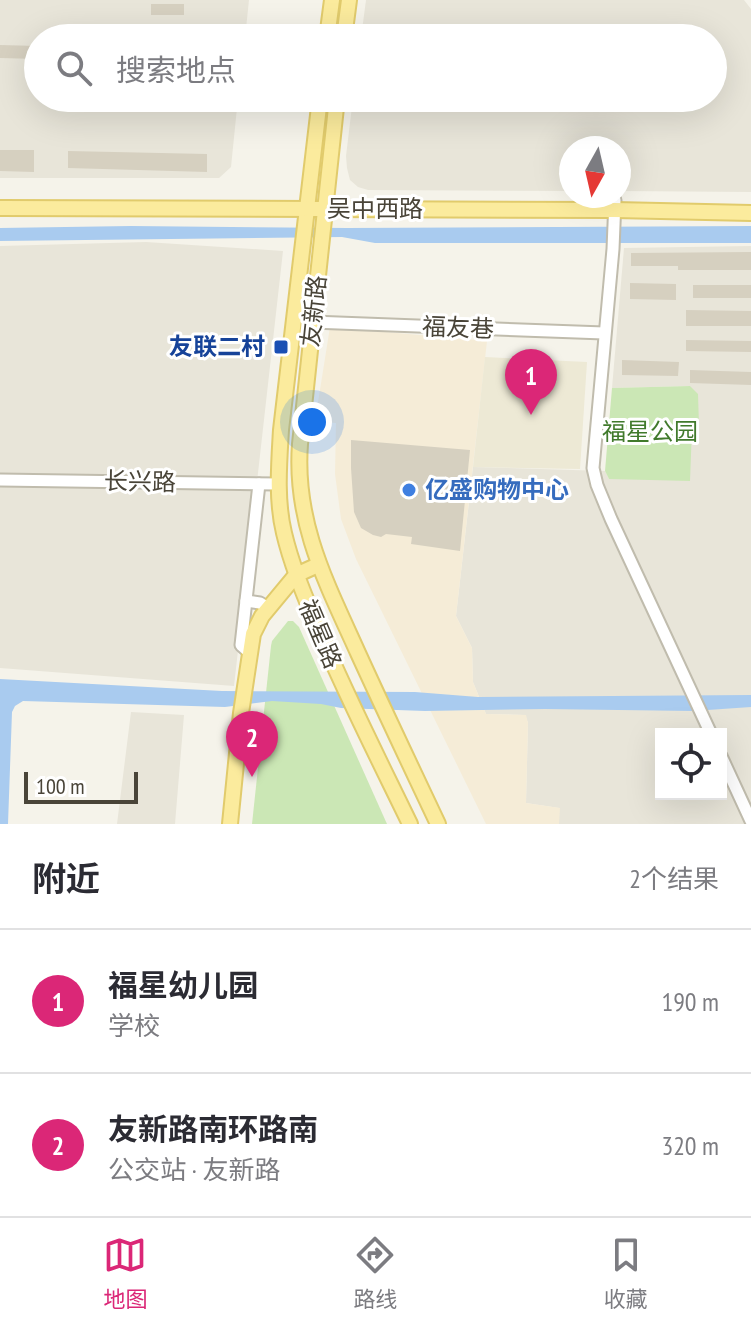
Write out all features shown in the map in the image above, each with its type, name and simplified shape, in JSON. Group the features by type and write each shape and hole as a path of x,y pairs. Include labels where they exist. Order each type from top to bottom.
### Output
{"main road":[{"path":"329,24 332,0"},
{"path":"346,24 349,0"},
{"name":"友新路","path":"281,430 318,112"},
{"name":"友新路","path":"306,524 301,498 299,451 336,112"},
{"name":"吴中西路","path":"0,200 325,211 751,213"},
{"name":"吴中西路","path":"614,212 751,203"},
{"name":"吴中西路","path":"0,208 308,210"},
{"name":"福星路","path":"281,430 279,484 283,532 298,579 344,690 410,824"},
{"name":"福星路","path":"306,524 320,569 438,824"},
{"path":"238,824 249,652 255,628 268,608 298,579 320,569"},
{"path":"248,688 262,632 298,579"},
{"path":"327,651 353,641"},
{"path":"230,824 246,714"}],"street":[{"path":"614,212 593,468 611,519 708,728"},
{"name":"福友巷","path":"312,322 604,333"},
{"name":"长兴路","path":"0,480 279,484"},
{"path":"249,652 241,645 259,484"},
{"path":"246,601 268,608"},
{"path":"727,769 751,821"}],"shaded area":[{"path":"0,0 249,0 246,24 24,24 24,112 237,112 231,167 219,178 0,178"},
{"path":"366,0 744,0 751,9 751,192 631,191 631,136 559,136 559,191 368,190 350,180 346,156 351,112 727,112 727,24 363,24"},
{"name":"友联二村","path":"146,242 283,251 234,686 0,668 0,246"},
{"path":"751,246 751,821 744,824 559,824 559,808 526,803 528,723 525,715 486,714 473,682 472,648 456,616 473,467 605,471 609,479 698,426 690,386 612,388 624,248"},
{"path":"330,327 487,341 456,616 472,648 473,682 486,714 526,715 526,803 560,808 559,824 486,824 356,559 341,519 335,474 336,423 315,421"},
{"path":"485,357 587,362 580,469 473,467"},
{"path":"131,712 184,715 175,824 117,824"}],"green space":[{"name":"福星公园","path":"690,386 698,394 699,426 692,428 690,481 609,479 605,471 612,388"},
{"path":"288,621 299,627 387,824 252,824 271,646"}],"water":[{"path":"751,226 751,243 375,243 342,237 0,241 0,228"},
{"path":"0,679 222,691 415,692 478,697 751,695 751,707 693,711 425,711 341,708 272,701 225,707 23,701 12,712 8,824 0,824"}],"building":[{"path":"151,4 184,4 184,15 151,15"},
{"path":"0,45 24,46 24,59 0,58"},
{"path":"0,150 34,150 34,172 0,171"},
{"path":"68,151 207,154 207,172 68,168"},
{"path":"751,252 751,270 678,270 678,266 631,266 631,253"},
{"path":"630,283 676,284 676,300 630,299"},
{"path":"693,285 751,285 751,298 693,298"},
{"path":"686,310 751,311 751,326 686,326"},
{"path":"686,340 751,341 751,352 686,351"},
{"path":"622,360 679,362 678,376 622,375"},
{"path":"690,370 751,372 751,385 690,383"},
{"name":"亿盛购物中心","path":"351,440 470,450 460,551 411,544 412,537 386,534 381,537 361,528 354,512"}],"place":[{"name":"友联二村","path":"281,347"},
{"name":"福星幼儿园","path":"531,415"},
{"name":"亿盛购物中心","path":"409,490"},
{"name":"友新路南环路南","path":"252,777"}]}
